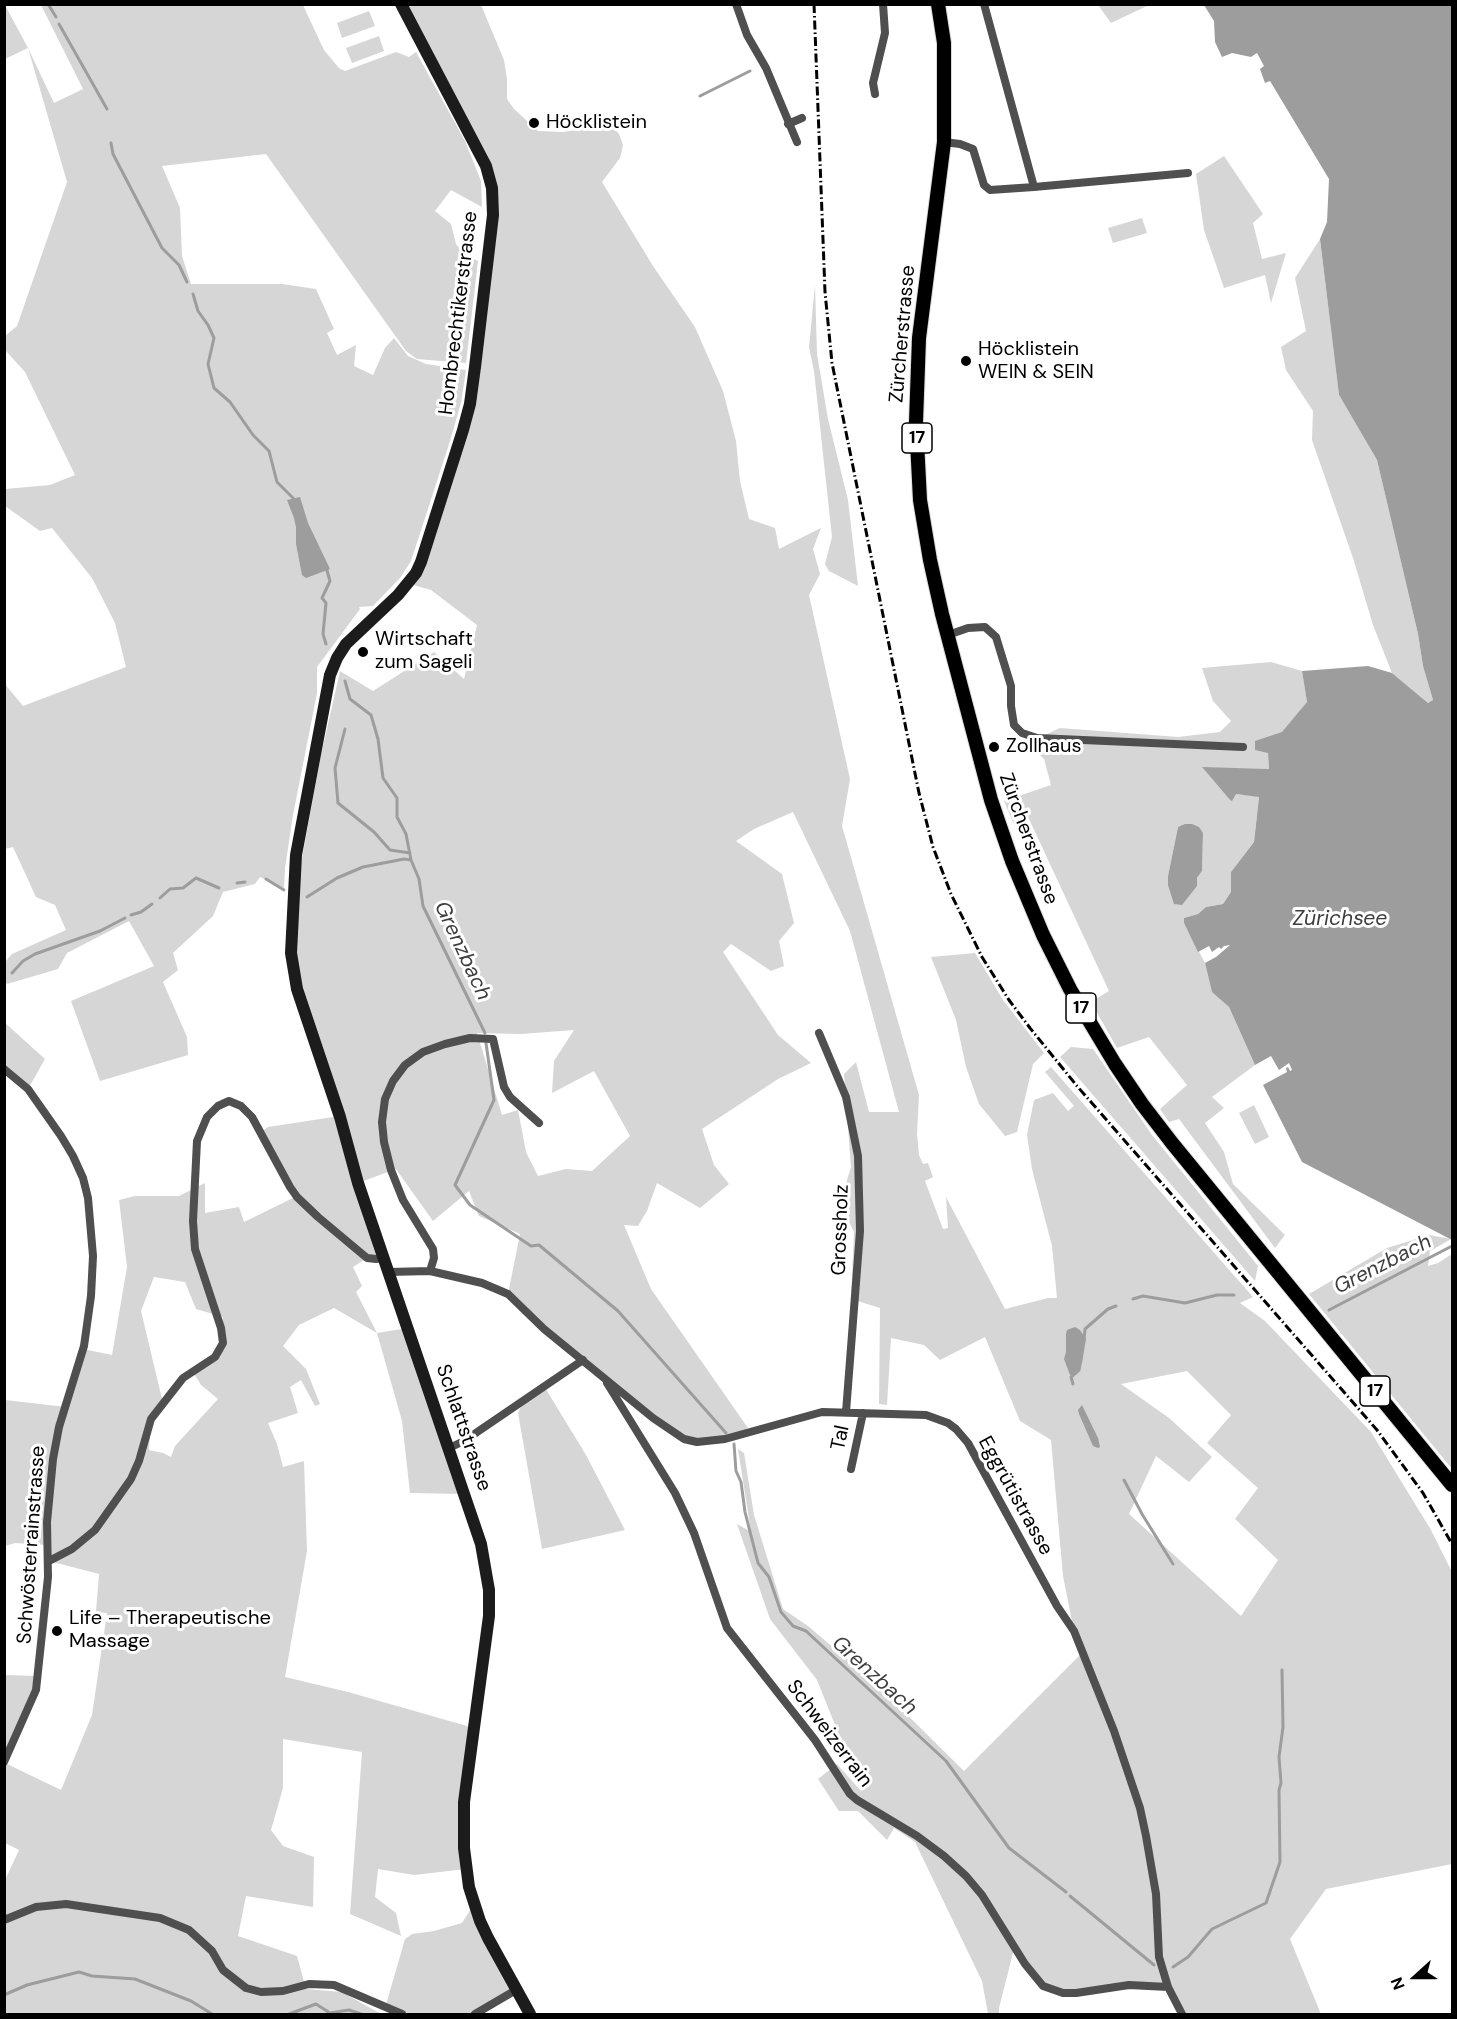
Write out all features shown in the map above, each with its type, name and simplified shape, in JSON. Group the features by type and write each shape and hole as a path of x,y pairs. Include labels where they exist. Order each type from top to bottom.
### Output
{"main road":[{"name":"Zürcherstrasse","path":"938,4 944,44 944,141 919,338 916,422 920,500 930,560 948,635 991,800 1012,861 1043,936 1092,1029 1131,1088 1172,1143 1452,1485"}],"street":[{"name":"Hombrechtikerstrasse","path":"296,855 326,691 333,666 351,638 398,595 416,573 464,430 476,367 493,215 492,188 486,166 402,4"},
{"path":"736,4 747,35 766,68 797,142"},
{"path":"875,94 873,83 885,33 884,4"},
{"path":"984,4 1034,187"},
{"path":"788,124 802,118"},
{"path":"944,141 973,149 984,185 990,190 1188,173"},
{"path":"948,635 968,628 985,627 996,637 1011,686 1014,725 1022,733 1037,738 1242,747"},
{"name":"Schlattstrasse","path":"296,855 291,953 297,989 340,1116 358,1183 481,1544 489,1590 489,1617 464,1802 464,1848 469,1887 480,1921 531,2014"},
{"name":"Grossholz","path":"819,1033 846,1097 858,1156 860,1232 846,1412"},
{"path":"430,1271 434,1258 433,1249 403,1200 391,1170 384,1142 382,1122 385,1099 393,1081 405,1065 423,1052 470,1038 493,1039 504,1087 510,1097 539,1123"},
{"name":"Schwösterrainstrasse","path":"4,1069 28,1089 70,1151 85,1184 92,1230 93,1256 92,1296 84,1346 59,1427 53,1459 47,1522 49,1561 36,1690 4,1762"},
{"path":"49,1561 72,1549 95,1530 131,1479 139,1461 151,1419 183,1378 215,1357 223,1343 221,1328 195,1249 193,1221 197,1142 207,1117 218,1106 230,1101 240,1106 252,1117 297,1197 366,1258 383,1258"},
{"name":"Eggrütistrasse","path":"388,1272 430,1271 482,1283 508,1294 544,1329 653,1418 684,1439 698,1442 725,1439 822,1412 926,1415 948,1423 962,1435 1057,1606 1074,1631 1114,1731 1140,1808 1156,1894 1160,1957 1168,1987 1182,2014"},
{"path":"449,1448 464,1441 583,1360"},
{"name":"Schweizerrain","path":"604,1377 675,1494 694,1533 727,1628 819,1745 850,1794 911,1832 959,1870 982,1895 1025,1964 1043,1986 1063,1993 1129,1985 1168,1987"},
{"name":"Tal","path":"851,1469 863,1413"},
{"path":"4,1920 36,1907 66,1904 160,1918 189,1930 212,1951 223,1970 246,1988 261,1992 309,1984 334,1985 402,2014"},
{"path":"475,2014 516,1990"}],"shaded area":[{"path":"5,5 28,48 5,59"},
{"path":"41,5 303,5 324,50 339,68 345,71 396,52 409,57 416,52 465,141 481,181 482,207 451,190 435,211 451,224 456,244 464,254 478,261 466,363 417,359 406,351 266,154 162,166 180,208 182,256 191,284 282,284 316,289 334,329 327,333 337,355 356,345 354,366 373,375 385,348 394,338 408,356 426,364 466,370 461,403 411,561 400,578 373,606 359,607 360,609 317,667 317,693 293,815 284,888 260,877 255,884 223,892 213,916 173,953 178,970 163,982 187,1037 188,1055 100,1081 71,1001 154,966 129,921 67,953 58,969 7,984 5,981 5,962 12,954 66,930 55,905 36,897 13,847 5,849 4,683 23,706 126,667 115,623 92,578 52,528 40,531 5,506 5,489 50,485 75,475 25,372 5,350 5,336 17,326 67,182 28,48 54,103 83,89"},
{"path":"408,5 481,5 504,60 507,99 514,109 538,131 563,132 611,125 619,134 623,145 620,158 602,182 653,266 695,327 723,391 736,441 740,481 749,519 775,528 779,549 821,528 813,549 820,574 809,595 850,779 842,826 919,1095 917,1134 919,1155 923,1164 928,1163 933,1177 925,1181 943,1229 948,1228 946,1197 1005,1309 1048,1298 1057,1298 1052,1246 1032,1169 1027,1135 1034,1100 1053,1093 1068,1111 1074,1106 1045,1072 1051,1067 1253,1297 1240,1303 1265,1321 1371,1432 1431,1530 1452,1572 1452,1864 1326,1889 1290,1939 1321,2014 1182,2014 1167,1987 1063,1993 1034,1977 1014,1949 999,2014 988,2014 982,1981 915,1842 894,1828 887,1840 858,1811 839,1811 818,1779 837,1764 862,1792 817,1680 770,1619 737,1524 751,1532 738,1449 744,1453 754,1515 783,1609 808,1626 874,1682 964,1771 1083,1652 1074,1631 1063,1576 1051,1440 1020,1421 985,1337 940,1360 924,1345 891,1338 887,1405 879,1404 880,1308 851,1299 854,1232 840,1203 851,1167 844,1074 856,1062 869,1112 899,1112 850,931 793,812 754,829 736,841 782,874 794,923 779,941 784,966 771,971 731,944 723,952 778,1035 811,1063 778,1079 702,1129 714,1165 729,1184 700,1208 657,1183 647,1211 638,1226 624,1225 651,1289 748,1428 734,1436 684,1439 604,1377 508,1294 520,1234 479,1216 469,1191 433,1221 396,1169 358,1183 383,1258 367,1258 353,1267 362,1286 356,1292 377,1333 334,1308 299,1325 283,1346 306,1369 320,1404 315,1406 301,1380 290,1387 298,1413 268,1423 283,1467 304,1461 307,1551 285,1677 348,1692 474,1728 466,1869 414,1875 378,1869 375,1897 396,1913 401,1936 350,1914 362,1752 283,1739 283,1788 271,1830 283,1846 314,1857 313,1907 246,1896 238,1936 297,1956 306,1989 342,1992 381,2014 5,2014 5,1880 19,1850 5,1843 5,1763 61,1790 92,1715 107,1613 96,1612 99,1574 49,1561 47,1545 15,1543 5,1546 5,1400 66,1407 83,1349 112,1355 127,1267 119,1200 135,1196 179,1196 205,1183 205,1213 239,1207 244,1222 297,1196 261,1132 268,1127 340,1116 297,989 291,918 321,755 340,671 373,691 434,652 464,679 477,625 431,590 413,585 452,479 497,203","holes":["574,1030 554,1061 552,1093 594,1071 630,1136 592,1171 566,1169 538,1176 526,1152 518,1110 502,1115 477,1033 521,1034","154,1277 185,1282 196,1309 223,1317 221,1328 223,1343 200,1368 193,1372 201,1385 218,1399 175,1446 171,1457 149,1450 151,1419 163,1403 141,1311","1187,1371 1231,1415 1207,1443 1258,1488 1235,1519 1278,1560 1241,1616 1129,1514 1156,1456 1189,1482 1212,1457 1169,1418 1121,1384"]},
{"path":"1098,5 1149,5 1111,23"},
{"path":"369,11 375,26 342,38 337,23"},
{"path":"379,36 384,51 352,63 346,48"},
{"path":"1224,156 1263,214 1253,223 1262,259 1286,253 1271,303 1265,275 1224,288 1204,230 1196,174"},
{"path":"1142,218 1147,233 1113,243 1108,228"},
{"path":"1320,239 1339,395 1377,460 1418,634 1423,666 1433,700 1428,703 1392,673 1373,625 1353,558 1312,440 1313,411 1286,370 1281,347 1306,331 1295,278"},
{"path":"815,285 817,354 828,419 848,500 858,586 829,571 825,564 832,537 814,371 809,347"},
{"path":"1271,662 1302,671 1307,702 1268,753 1269,769 1203,768 1230,800 1235,794 1259,796 1254,842 1231,872 1231,892 1223,904 1206,907 1198,914 1184,918 1184,923 1205,963 1212,991 1229,1007 1255,1065 1212,1097 1224,1108 1205,1123 1224,1152 1233,1184 1285,1235 1275,1248 1179,1119 1169,1122 1160,1109 1187,1085 1149,1037 1117,1048 1091,1002 1109,991 1029,819 1014,825 1004,801 1051,785 1044,759 1028,743 1060,728 1178,737 1220,732 1231,721 1213,701 1202,668","holes":["1178,827 1203,833 1202,871 1197,878 1168,885"]},
{"path":"975,953 1003,1000 1044,1053 1033,1064 1017,1132 1005,1136 979,1104 966,1067 956,1020 931,957"},
{"path":"4,1022 45,1059 28,1089 5,1069"},
{"path":"1071,1047 1093,1049 1152,1135 1258,1266 1255,1281 1060,1057"},
{"path":"1254,1105 1269,1137 1255,1144 1239,1113"},
{"path":"1429,1235 1451,1239 1430,1251 1428,1266 1452,1254 1452,1469 1309,1294 1387,1248"},
{"path":"408,1328 464,1494 410,1493 402,1421 377,1333"},
{"path":"544,1386 586,1455 625,1530 542,1549 518,1413 524,1400"},
{"path":"5,1675 38,1676 5,1763"},
{"path":"474,1904 516,1990 475,2014 402,2014 385,2008 405,1939 412,1934 462,1923"}],"water":[{"name":"Zürichsee","path":"1204,5 1452,5 1452,1240 1302,1162 1263,1085 1287,1072 1286,1068 1292,1070 1289,1063 1279,1070 1271,1056 1255,1065 1229,1007 1212,992 1205,963 1230,945 1221,949 1219,947 1212,952 1209,946 1198,952 1184,923 1184,918 1198,914 1206,907 1223,904 1231,892 1231,872 1254,842 1259,797 1236,794 1232,801 1230,800 1202,767 1269,769 1268,753 1255,750 1255,741 1282,732 1307,702 1302,671 1368,666 1392,673 1428,703 1433,700 1423,666 1418,634 1377,460 1339,395 1320,239 1327,222 1329,179 1270,81 1265,83 1260,69 1264,66 1257,53 1251,57 1232,53 1222,57 1215,42 1214,21"},
{"path":"300,497 308,523 330,569 306,578 302,575 296,544 296,527 287,500"},
{"path":"1185,824 1199,827 1203,833 1202,871 1197,878 1197,886 1182,905 1174,904 1168,885 1168,876 1178,827"},
{"path":"1075,1327 1086,1339 1082,1363 1077,1374 1070,1375 1064,1359 1066,1334 1067,1330"},
{"path":"1082,1405 1098,1438 1100,1447 1098,1448 1093,1446 1079,1414 1078,1410"}],"waterway":[{"path":"48,4 56,17"},
{"path":"59,24 107,109"},
{"path":"700,96 750,71"},
{"path":"111,143 113,154 162,248 179,265 187,282"},
{"path":"193,294 198,311 214,338 208,364 214,388 230,402 253,435 269,451 277,482 296,501"},
{"path":"326,567 330,581 322,598 326,603 323,634 326,644"},
{"path":"345,681 350,699 371,715 378,739 383,778 397,798 397,817 406,834 411,860"},
{"path":"345,729 335,768 338,803 374,832 390,850 410,853"},
{"name":"Grenzbach","path":"307,897 337,878 363,867 404,859 411,860 419,879 423,906 485,1033"},
{"path":"160,898 170,889 183,888 196,878 219,888"},
{"path":"266,879 284,890"},
{"path":"237,883 245,882"},
{"path":"131,915 141,912 152,904"},
{"path":"12,973 23,961 35,954 100,931 125,918"},
{"path":"486,1043 494,1100 455,1185 470,1205 531,1246 539,1245 618,1311 726,1433"},
{"name":"Grenzbach","path":"1329,1310 1452,1246"},
{"name":"Grenzbach","path":"1133,1299 1143,1296 1185,1303 1217,1295 1234,1295"},
{"name":"Grenzbach","path":"1084,1340 1085,1329 1108,1309 1116,1306"},
{"name":"Grenzbach","path":"1073,1384 1071,1377 1079,1370 1080,1365"},
{"name":"Grenzbach","path":"734,1444 736,1471 741,1482 745,1512 758,1563 769,1577 781,1612 793,1626 806,1631 946,1761 1009,1848 1066,1892"},
{"name":"Grenzbach","path":"1124,1480 1173,1564"},
{"name":"Grenzbach","path":"1173,1967 1188,1957 1212,1929 1266,1903 1280,1862 1279,1757 1283,1727 1282,1670"},
{"name":"Grenzbach","path":"1070,1896 1154,1965"},
{"path":"4,1995 27,1985 79,1972 92,1976 135,1979 191,2001 212,2014"},
{"path":"289,2014 316,2004 330,2013 349,2010 361,2014"}],"railway":[{"path":"814,4 825,292 832,363 919,793 933,847 951,894 982,957 1030,1028 1077,1086 1377,1430 1423,1493 1452,1544"}],"place":[{"name":"Höcklistein","path":"534,123"},
{"name":"Höcklistein WEIN & SEIN","path":"966,361"},
{"name":"Wirtschaft zum Sageli","path":"363,652"},
{"name":"Zollhaus","path":"994,747"},
{"name":"Life – Therapeutische Massage","path":"57,1631"}]}
